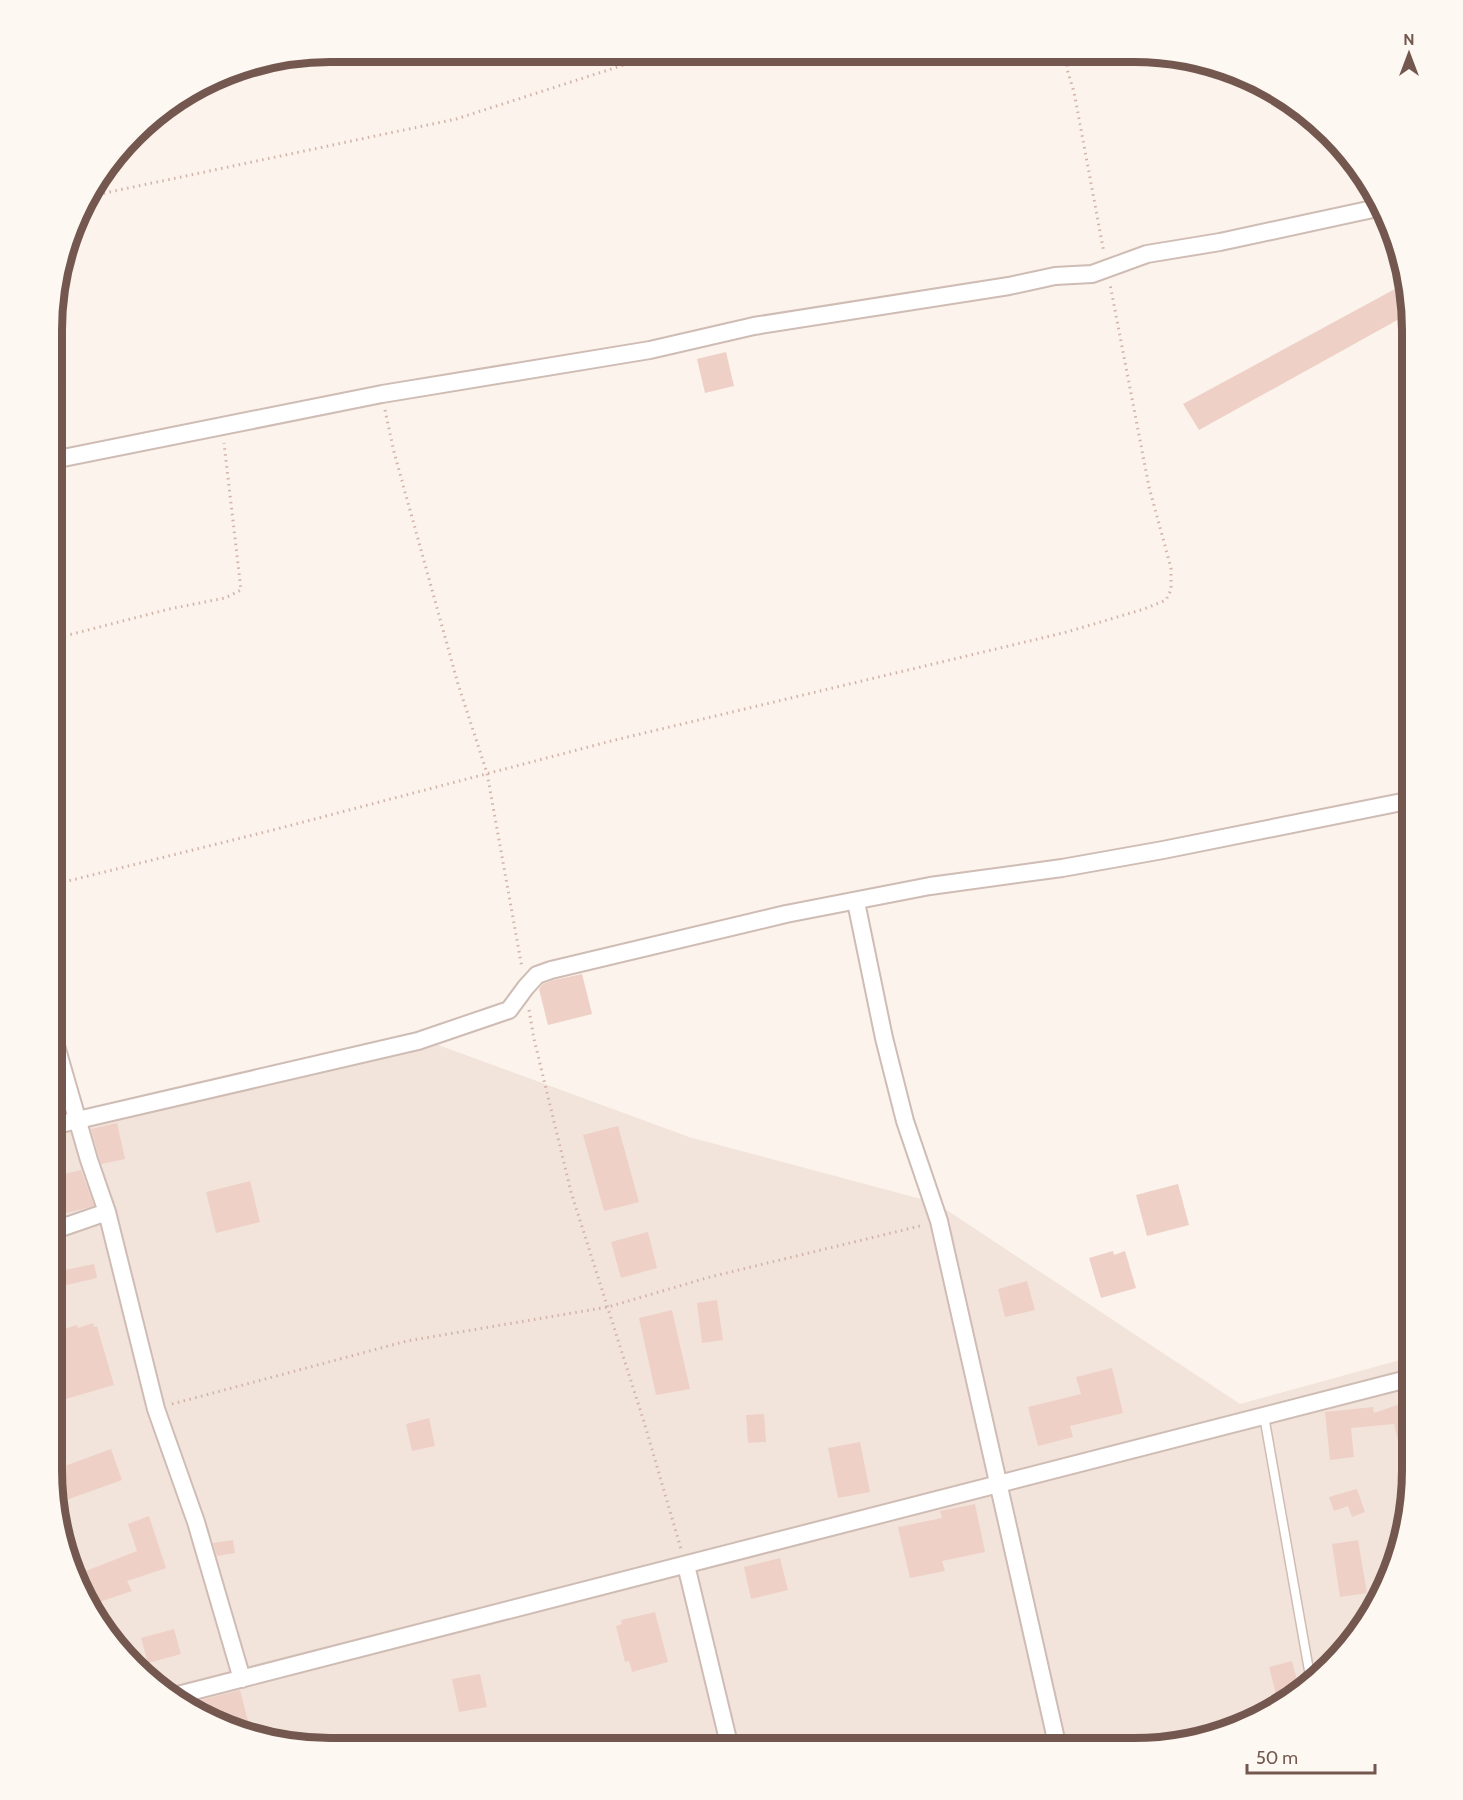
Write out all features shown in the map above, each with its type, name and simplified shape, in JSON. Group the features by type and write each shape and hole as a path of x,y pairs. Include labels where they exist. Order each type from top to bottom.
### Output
{"street":[{"path":"62,458 382,394 650,350 754,326 1009,286 1055,276 1092,274 1147,254 1220,242 1373,209"},
{"path":"62,1124 418,1041 509,1010 537,975 551,970 786,914 930,886 1062,868 1152,852 1402,803"},
{"path":"856,902 884,1038 905,1121 939,1221 1057,1738"},
{"path":"62,1066 89,1160 107,1212 156,1409 196,1522 242,1679"},
{"path":"62,1227 107,1212"},
{"path":"182,1694 1402,1381"},
{"path":"686,1565 728,1738"}],"lane":[{"path":"1264,1416 1309,1673"}],"path":[{"path":"97,195 456,119 633,62"},
{"path":"62,883 285,827 615,740 1067,632 1166,600 1171,590 1171,568 1149,487 1067,62"},
{"path":"62,637 169,609 225,598 241,590 223,426"},
{"path":"156,1409 407,1341 608,1307 711,1277 939,1221"}],"shaded area":[{"path":"430,1042 689,1137 936,1203 1240,1404 1402,1359 1401,1488 1396,1523 1387,1557 1374,1589 1346,1634 1323,1660 1297,1683 1268,1703 1236,1718 1203,1729 1168,1736 1151,1738 312,1738 277,1733 243,1724 195,1703 166,1683 140,1660 117,1634 97,1604 76,1557 67,1523 62,1488 62,1131"}],"building":[{"path":"1398,287 1401,318 1199,430 1183,404"},
{"path":"726,352 734,386 705,393 697,359"},
{"path":"582,974 592,1014 548,1025 539,989 543,984 554,980"},
{"path":"117,1123 125,1159 101,1164 91,1129"},
{"path":"618,1126 639,1202 604,1211 583,1135"},
{"path":"81,1170 94,1206 62,1214 62,1175"},
{"path":"250,1181 260,1222 216,1233 206,1192"},
{"path":"1178,1184 1189,1225 1147,1236 1136,1195"},
{"path":"648,1232 657,1268 621,1278 611,1242"},
{"path":"1113,1251 1114,1255 1125,1251 1136,1288 1101,1298 1089,1258"},
{"path":"94,1264 97,1278 62,1286 62,1271"},
{"path":"1027,1281 1035,1310 1005,1317 998,1289"},
{"path":"717,1300 723,1340 702,1343 697,1303"},
{"path":"672,1310 690,1389 656,1395 639,1318"},
{"path":"93,1323 94,1327 97,1326 114,1385 62,1400 62,1330 77,1325 78,1328"},
{"path":"1112,1368 1123,1413 1070,1426 1073,1437 1038,1446 1028,1407 1081,1394 1076,1377"},
{"path":"1402,1403 1402,1448 1400,1449 1394,1424 1351,1428 1354,1457 1330,1460 1325,1412 1373,1407 1374,1413"},
{"path":"764,1414 766,1442 748,1443 746,1415"},
{"path":"429,1418 435,1446 412,1451 406,1424"},
{"path":"860,1442 870,1492 838,1498 828,1448"},
{"path":"111,1449 122,1480 64,1501 62,1467"},
{"path":"1357,1489 1365,1512 1352,1517 1348,1506 1334,1511 1329,1497"},
{"path":"975,1504 985,1552 942,1561 945,1571 910,1578 898,1527 942,1518 940,1511"},
{"path":"149,1516 166,1568 127,1581 132,1591 99,1602 86,1571 137,1551 128,1524"},
{"path":"233,1540 235,1553 217,1556 213,1543"},
{"path":"1358,1540 1367,1593 1340,1597 1332,1544"},
{"path":"780,1558 788,1590 751,1599 744,1567"},
{"path":"655,1612 668,1662 632,1672 629,1661 625,1662 616,1626 622,1624 621,1620"},
{"path":"174,1629 181,1654 148,1663 141,1638"},
{"path":"1292,1661 1298,1682 1277,1697 1269,1667"},
{"path":"480,1674 487,1707 459,1712 452,1679"},
{"path":"240,1690 249,1725 227,1718 193,1702"}]}
